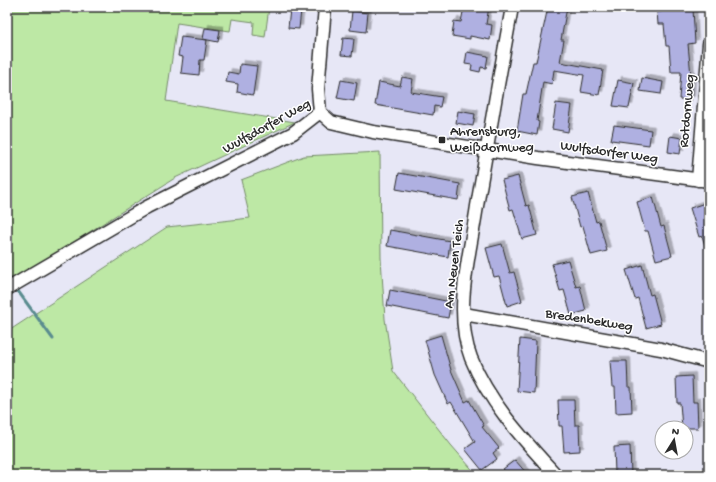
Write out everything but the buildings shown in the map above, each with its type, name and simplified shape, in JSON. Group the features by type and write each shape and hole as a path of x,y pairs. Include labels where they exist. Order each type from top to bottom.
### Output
{"street":[{"path":"320,112 318,89 325,7"},
{"name":"Am Neuen Teich","path":"512,7 486,149 464,294 464,330 471,358 485,387 522,439 556,475"},
{"name":"Rotdornweg","path":"703,181 709,44"},
{"name":"Wulfsdorfer Weg","path":"7,289 148,207 293,133 320,112 331,122 342,126 538,158 703,181"},
{"name":"Bredenbekweg","path":"464,314 653,348 709,362"}],"green space":[{"path":"7,7 269,7 265,37 253,35 254,22 232,19 230,31 177,23 166,101 295,122 175,178 7,284"},
{"path":"380,152 381,258 385,319 393,371 451,445 477,475 7,475 7,332 167,227 250,218 241,180 304,156"}],"waterway":[{"path":"7,276 12,282"},
{"path":"15,287 53,339"}],"place":[{"name":"Ahrensburg, Weißdornweg","path":"442,140"}]}
